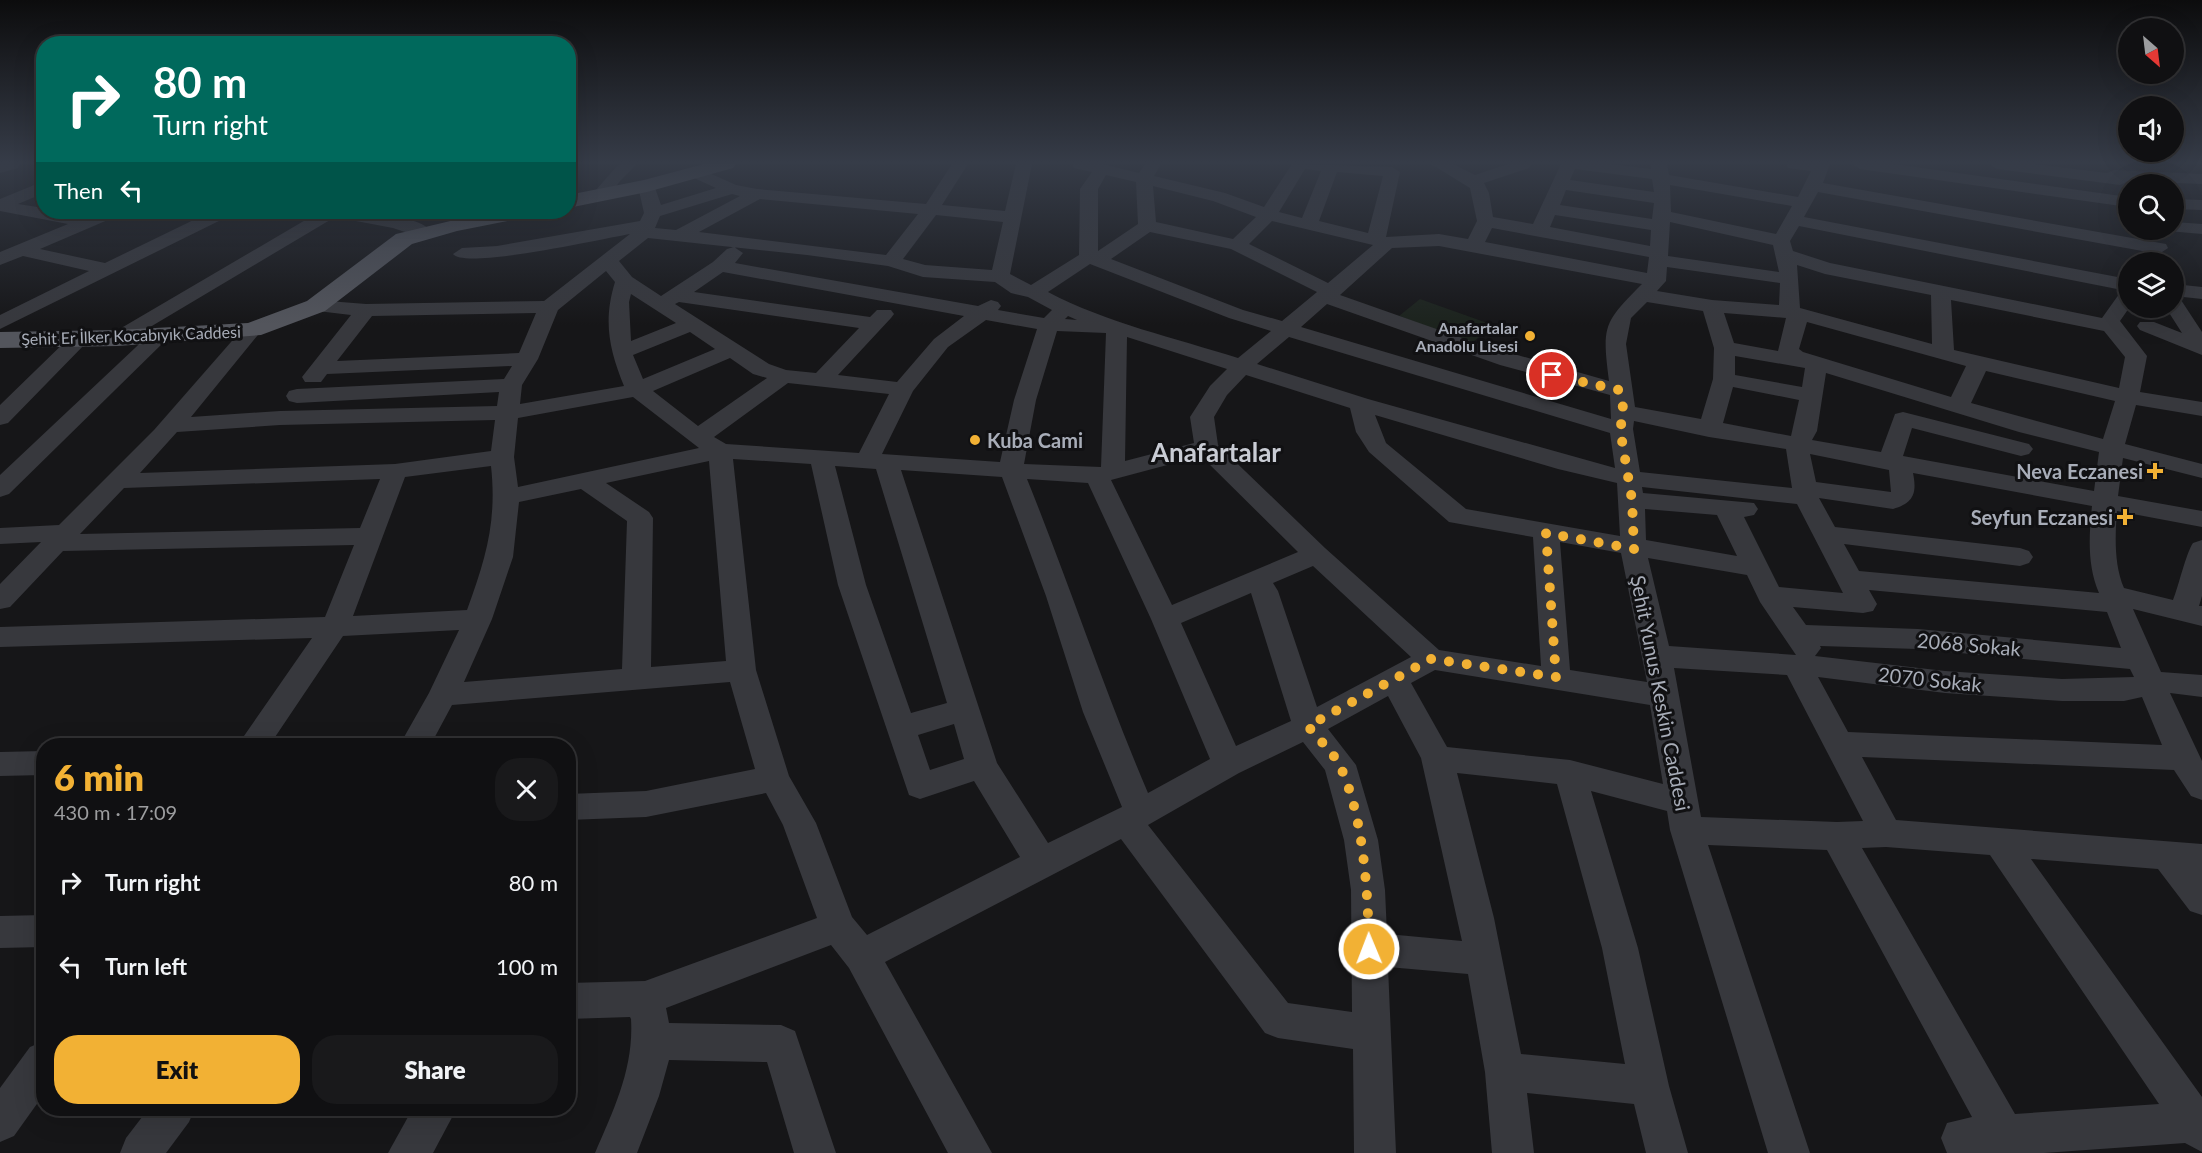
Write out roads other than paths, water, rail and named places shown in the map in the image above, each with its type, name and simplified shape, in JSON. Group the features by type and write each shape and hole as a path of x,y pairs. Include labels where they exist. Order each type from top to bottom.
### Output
{"main road":[{"name":"Şehit Er İlker Kocabıyık Caddesi","path":"0,340 118,338 252,330 316,306 404,239 419,222 448,219"}],"street":[{"path":"419,738 443,696 478,619 500,557 507,497 502,457 511,385 527,358 549,307 607,260 648,223 649,218"},
{"path":"462,254 496,252 648,223 661,218"},
{"path":"680,235 712,218"},
{"path":"891,261 925,218"},
{"path":"1000,276 1012,218"},
{"path":"1091,218 1093,259"},
{"path":"1148,218 1148,226"},
{"path":"1237,245 1265,218"},
{"path":"1282,218 1381,241 1439,240 1474,244 1658,225 1688,218"},
{"path":"1309,223 1311,218"},
{"path":"1385,218 1381,241 1329,295 1242,367 1218,391 1202,417 1206,447 1316,554 1431,659 1556,677 1664,696"},
{"path":"1539,231 1544,218"},
{"path":"1611,218 1783,248 1825,268 2112,326"},
{"path":"1641,218 1790,279"},
{"path":"1797,218 1783,248 1790,279 1790,307 1798,320 1793,326 1788,350 1795,357 2019,425 2202,471"},
{"path":"1866,218 1912,243 2118,283"},
{"path":"1899,218 1912,243"},
{"path":"2042,218 2158,247"},
{"path":"2077,218 2106,221"},
{"path":"73,219 89,222"},
{"path":"0,259 96,219"},
{"path":"0,323 209,219"},
{"path":"118,338 319,219"},
{"path":"375,219 397,223 419,222"},
{"path":"1486,221 1539,231 1658,225"},
{"path":"1474,244 1486,221"},
{"path":"648,223 680,235 891,261 924,271 1000,276 1026,291 1056,316"},
{"path":"1658,225 1712,306 1725,348 1724,379 1709,430"},
{"name":"Şehit Yunus Keskin Caddesi","path":"1658,225 1621,316 1615,344 1634,549 1657,656 1684,815 1789,1153"},
{"path":"1041,862 982,766 877,460 903,389 941,344 980,313 1093,259 1148,226 1237,245 1329,295 1490,357 1552,375 1621,410"},
{"path":"2184,228 2202,229"},
{"path":"668,299 720,266 745,242"},
{"path":"21,250 108,270"},
{"path":"1093,259 1236,314 1621,410 1709,430 2202,519"},
{"path":"607,260 625,281 668,299 874,324"},
{"path":"2000,260 2015,305"},
{"path":"720,266 902,296 980,313 1056,316 1117,327 1360,404 1556,461 1630,489 1726,507 1814,509 1893,501 1901,497 1904,490 1895,464 1903,419 2021,449"},
{"path":"822,380 924,271"},
{"path":"625,281 619,302 621,352 637,390 709,444 741,670 774,778 799,823 838,926 861,956 971,1153"},
{"path":"1941,290 1943,354"},
{"path":"2184,291 2202,293"},
{"path":"668,299 692,325 761,369 784,376 903,389"},
{"path":"316,306 366,310 549,307"},
{"path":"1712,306 1793,312 1943,354 2127,398 2202,409"},
{"path":"2118,309 2110,321 2136,356 2127,398 2112,448 2104,503 2102,536 2106,578 2183,758 2202,788"},
{"path":"280,418 366,310"},
{"path":"1056,316 1025,400 1011,469 1060,596 1133,816 1278,1020 1370,1033"},
{"path":"2183,318 2201,346"},
{"path":"621,352 692,325"},
{"path":"2147,326 2201,346"},
{"path":"1117,327 1105,474 1228,764"},
{"path":"0,600 117,481 252,330"},
{"path":"0,489 159,336"},
{"path":"0,418 79,339"},
{"path":"1725,348 1817,364"},
{"path":"168,426 280,418 508,413 637,390 731,350"},
{"path":"320,368 527,358"},
{"path":"1958,406 1979,362"},
{"path":"1770,595 1863,604 1814,509 1797,446 1805,431 1817,364"},
{"path":"709,444 784,376"},
{"path":"1724,379 1812,396"},
{"path":"297,396 511,385"},
{"path":"1360,404 1368,432 1377,447 1458,516 1634,549 1757,568"},
{"path":"2019,425 2021,449 2036,490"},
{"path":"507,497 585,480 709,444 821,457 1105,474 1206,447"},
{"path":"117,481 395,471 502,457"},
{"path":"821,457 852,585 920,786 982,766"},
{"path":"258,738 335,627 395,471"},
{"path":"585,480 640,518 636,679"},
{"path":"1630,489 1814,509 2019,557"},
{"path":"1726,507 1770,595 1797,635 1839,744 1886,833"},
{"path":"1546,533 1556,677"},
{"path":"0,537 370,536"},
{"path":"1165,619 1316,554"},
{"path":"1850,579 2116,600 2193,614 2201,559"},
{"path":"1256,581 1264,591 1308,726 1340,765 1361,840 1368,890 1370,1033 1375,1153"},
{"path":"0,637 335,627 478,619"},
{"name":"2068 Sokak","path":"1797,635 1918,639 2147,672"},
{"name":"2070 Sokak","path":"1657,656 1809,667 1945,682 2062,690 2112,691 2147,672 2176,683 2202,687"},
{"path":"861,956 1133,816 1228,764 1308,726 1431,659"},
{"path":"443,696 741,670"},
{"path":"1395,680 1437,758 1484,959 1505,1072 1514,1153"},
{"path":"900,728 964,710"},
{"path":"1839,744 2183,758"},
{"path":"1437,758 1570,773 1684,815 1838,836 1886,833 2202,858"},
{"path":"0,764 36,763"},
{"path":"1570,773 1620,948 1648,1086 1667,1153"},
{"path":"576,808 588,809 679,800 774,778"},
{"path":"1838,836 2004,1135"},
{"path":"2000,843 2200,1125"},
{"path":"2168,856 2202,900"},
{"path":"576,1000 645,999 838,926"},
{"path":"0,932 36,931"},
{"path":"1369,949 1484,959"},
{"path":"616,1153 644,1081 653,1041 652,1020 645,999"},
{"path":"653,1041 781,1044 815,1153"},
{"path":"0,1122 36,1071"},
{"path":"1505,1072 1648,1086"},
{"path":"141,1153 169,1116"},
{"path":"409,1153 432,1116"},
{"path":"1968,1153 1962,1138 2200,1125"}],"place":[{"name":"Anafartalar Anadolu Lisesi","path":"1530,336"},
{"name":"Kuba Cami","path":"975,440"},
{"name":"Neva Eczanesi","path":"2155,471"},
{"name":"Seyfun Eczanesi","path":"2125,517"}],"district":[{"name":"Anafartalar","path":"1216,452"}]}
